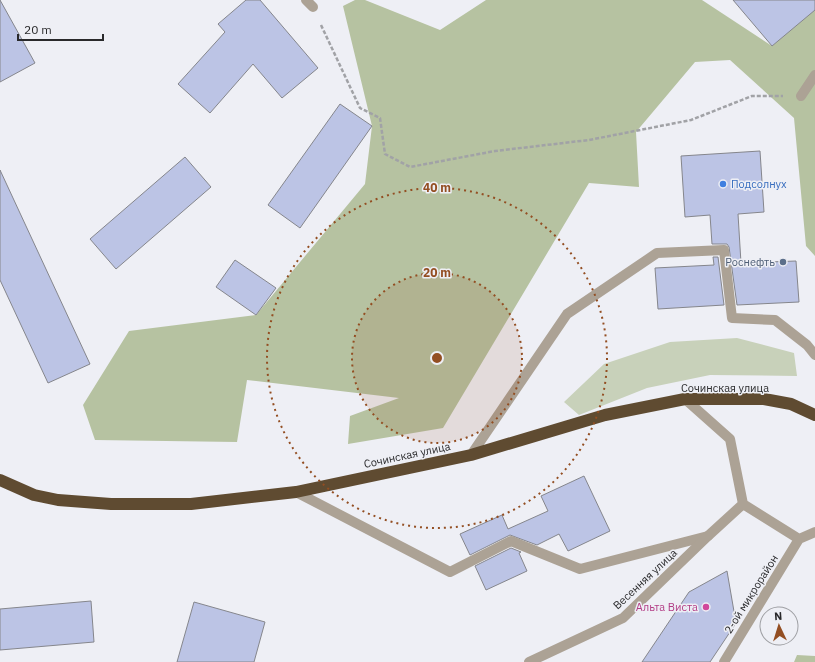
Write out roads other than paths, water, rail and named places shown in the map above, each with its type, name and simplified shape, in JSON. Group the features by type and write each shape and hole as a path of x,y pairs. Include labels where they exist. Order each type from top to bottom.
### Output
{"highway":[{"name":"Сочинская улица","path":"0,480 34,495 58,500 111,504 191,504 296,492 471,455 605,415 685,399 764,398 791,404 815,414"}],"street":[{"path":"801,96 815,75"},
{"path":"471,455 567,314 657,253 724,250 732,318 775,320 807,345 815,355"},
{"path":"685,399 730,439 743,504 799,539 815,532"},
{"path":"296,492 450,572 511,541 580,569 708,536"},
{"name":"Весенняя улица","path":"529,662 623,618 743,504"},
{"name":"2-ой микрорайон","path":"724,662 799,539"}],"place":[{"name":"Подсолнух","path":"723,184"},
{"name":"Роснефть","path":"783,262"},
{"name":"Альта Виста","path":"706,607"}]}
